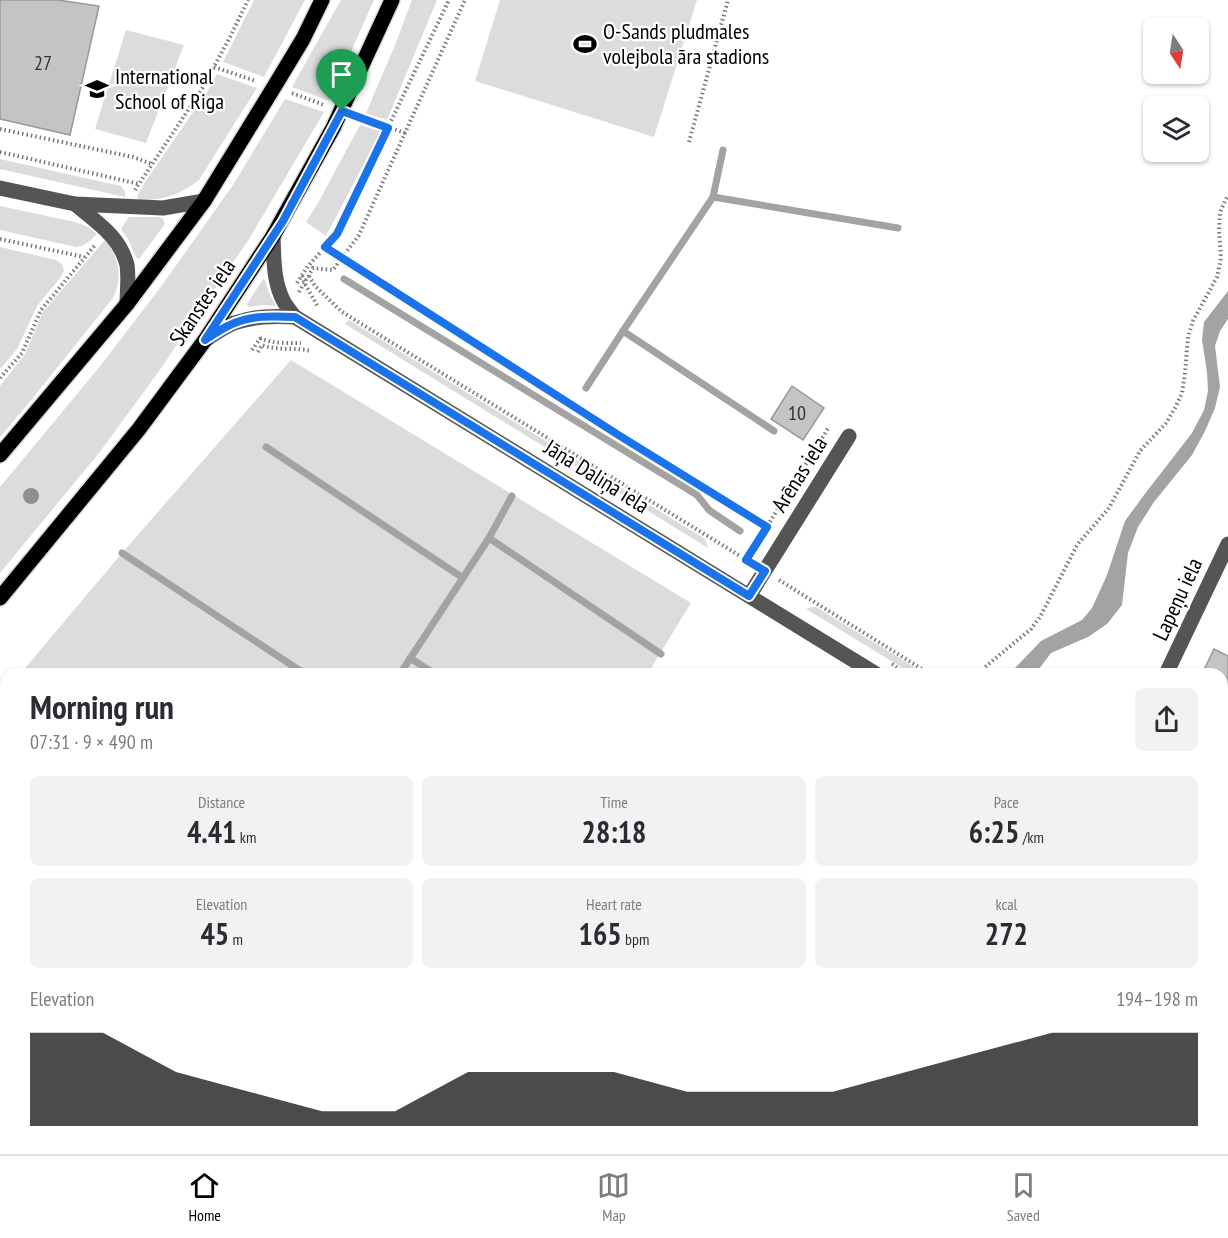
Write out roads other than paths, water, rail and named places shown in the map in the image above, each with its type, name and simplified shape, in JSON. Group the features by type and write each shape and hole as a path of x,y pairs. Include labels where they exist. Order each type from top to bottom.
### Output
{"main road":[{"path":"0,455 127,304 204,201 303,39 322,0"},
{"name":"Skanstes iela","path":"0,598 139,429 205,340 283,221 342,111 392,0"}],"street":[{"path":"0,188 75,204 163,208 204,201"},
{"path":"75,204 108,231 120,245 127,266 127,304"},
{"name":"Jāņa Daliņa iela","path":"273,236 274,263 279,290 284,302 295,317 866,668"},
{"path":"205,340 232,324 245,320 261,317 295,317"},
{"name":"Arēnas iela","path":"749,596 849,436"},
{"name":"Lapeņu iela","path":"1169,668 1228,543"}],"waterway":[{"path":"586,388 713,197 723,150"},
{"path":"713,197 898,228"},
{"path":"344,279 697,495 709,510 740,531"},
{"path":"623,331 774,431"},
{"path":"266,447 463,578"},
{"path":"404,668 489,538 512,496"},
{"path":"489,538 661,654"},
{"path":"122,553 296,668"},
{"path":"410,658 426,668"}],"place":[{"name":"O-Sands pludmales volejbola āra stadions","path":"585,44"},
{"name":"International School of Riga","path":"97,89"}]}
